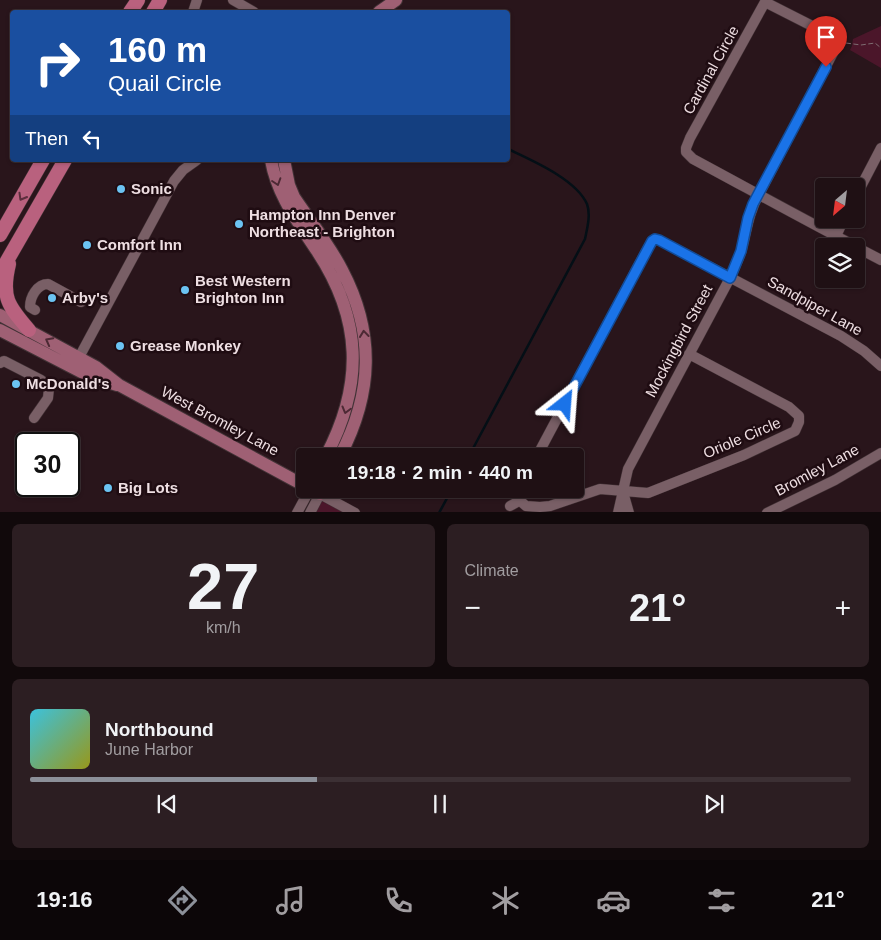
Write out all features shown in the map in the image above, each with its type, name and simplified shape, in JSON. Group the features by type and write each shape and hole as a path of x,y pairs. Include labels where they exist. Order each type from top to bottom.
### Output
{"highway":[{"path":"0,234 42,162"},
{"path":"0,273 64,162"},
{"path":"11,253 6,278 6,295 11,308 29,330"}],"main road":[{"path":"382,10 396,0"},
{"path":"271,162 277,185 285,202 322,248 342,268 359,310 364,328 364,382 353,428 344,448"},
{"path":"284,162 289,185 322,248 342,297 350,324 353,356 352,378 346,411 330,448"},
{"name":"West Bromley Lane","path":"0,315 29,330 77,363"},
{"name":"West Bromley Lane","path":"1,334 102,371 119,385 296,481"}],"street":[{"path":"233,0 250,10"},
{"name":"Cardinal Circle","path":"759,194 690,156 686,152 690,138 765,2 826,33 837,42"},
{"name":"Mockingbird Street","path":"618,512 628,469 730,278 741,251 748,218 837,42"},
{"path":"865,181 878,160 881,148"},
{"path":"77,363 174,182 183,170 194,162"},
{"path":"759,194 840,238"},
{"path":"836,236 840,228"},
{"name":"Sandpiper Lane","path":"541,448 652,241 655,239 854,344 881,366"},
{"path":"865,251 881,260"},
{"path":"34,310 30,307 30,302 38,287 44,284 48,284 82,302"},
{"name":"Oriole Circle","path":"584,494 600,489 648,493 792,433 804,422 789,407 689,354"},
{"path":"0,363 4,361 9,363 46,383 44,392 36,407 35,416"},
{"name":"Bromley Lane","path":"767,512 835,480 881,453"},
{"path":"623,491 629,512"},
{"path":"297,512 309,498"},
{"path":"310,512 314,498"},
{"path":"330,498 355,512"},
{"name":"Oriole Circle","path":"516,498 515,504 540,507 550,506 574,498"}],"path":[{"path":"837,42 861,45 875,43 881,48"}],"shaded area":[{"path":"881,26 881,68 850,50 853,39"},
{"path":"318,498 327,498 353,512 311,512"}],"waterway":[{"path":"473,448 585,239 588,222 587,204 573,186 552,171 510,150"},
{"path":"440,512 447,498"}],"place":[{"name":"Sonic","path":"121,189"},
{"name":"Hampton Inn Denver Northeast - Brighton","path":"239,224"},
{"name":"Comfort Inn","path":"87,245"},
{"name":"Best Western Brighton Inn","path":"185,290"},
{"name":"Arby's","path":"52,298"},
{"name":"Grease Monkey","path":"120,346"},
{"name":"McDonald's","path":"16,384"},
{"name":"Big Lots","path":"108,488"}],"route":[{"path":"565,404 652,241 655,239 659,240 730,278 741,251 753,204 826,67"}]}
